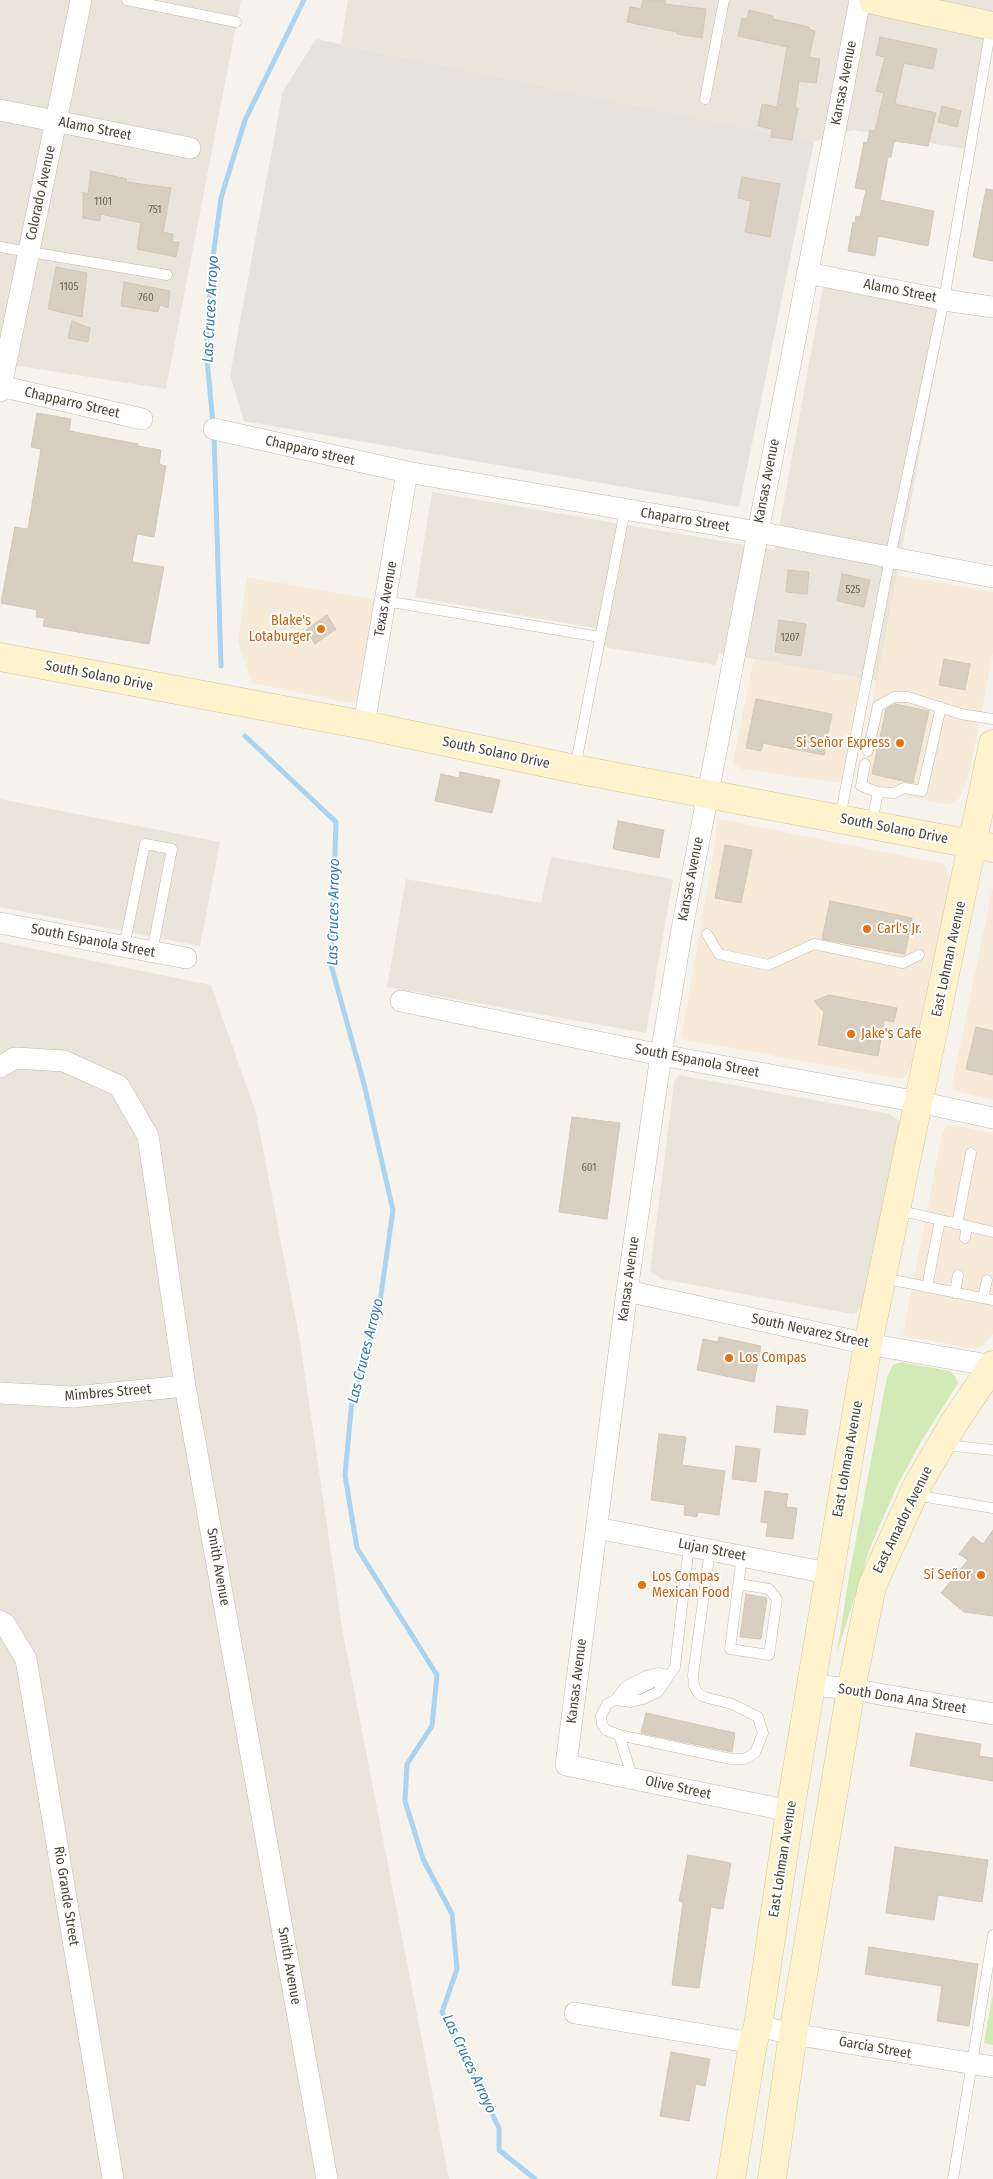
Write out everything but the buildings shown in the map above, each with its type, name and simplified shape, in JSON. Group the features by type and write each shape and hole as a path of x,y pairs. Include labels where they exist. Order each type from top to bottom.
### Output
{"main road":[{"path":"873,0 992,23"},
{"name":"South Solano Drive","path":"0,657 364,725 575,769 983,846"},
{"name":"East Lohman Avenue","path":"731,2179 756,2035 828,1573 868,1344 919,1102 983,846 993,744"},
{"name":"East Amador Avenue","path":"851,1689 872,1586 913,1495 941,1445 993,1366"},
{"path":"772,2179 851,1689"}],"street":[{"name":"Colorado Avenue","path":"0,388 81,0"},
{"name":"Kansas Avenue","path":"566,1765 627,1291 661,1055 682,929 860,0"},
{"name":"Alamo Street","path":"0,110 190,148"},
{"name":"Alamo Street","path":"807,273 944,300 993,307"},
{"name":"Chapparro Street","path":"0,388 142,418"},
{"name":"Chapparo street","path":"214,429 407,472"},
{"name":"Chaparro Street","path":"407,472 758,532 993,577"},
{"name":"Texas Avenue","path":"364,725 407,472"},
{"name":"South Espanola Street","path":"0,923 186,958"},
{"name":"South Espanola Street","path":"401,1002 661,1055 919,1102 993,1118"},
{"name":"Smith Avenue","path":"0,1067 15,1058 64,1061 119,1086 148,1136 185,1386 327,2179"},
{"name":"South Nevarez Street","path":"627,1291 868,1344 993,1366"},
{"name":"Mimbres Street","path":"0,1393 73,1397 185,1386"},
{"name":"Lujan Street","path":"597,1528 828,1573"},
{"name":"Rio Grande Street","path":"0,1621 5,1624 26,1660 113,2179"},
{"name":"South Dona Ana Street","path":"812,1685 851,1689 993,1714"},
{"name":"Olive Street","path":"566,1765 790,1811"},
{"name":"Garcia Street","path":"575,2013 756,2035 794,2034 993,2067"}],"lane":[{"path":"127,0 236,22"},
{"path":"705,99 724,0"},
{"path":"840,819 890,558 944,300 992,23"},
{"path":"0,247 167,275"},
{"path":"575,769 625,510"},
{"path":"385,601 600,638"},
{"path":"868,751 878,706 894,697 908,697 961,714 993,719"},
{"path":"865,764 861,786 878,792 894,793 904,788 922,792 941,707"},
{"path":"871,825 878,792"},
{"path":"124,947 145,844 172,849 152,952"},
{"path":"707,934 719,954 768,965 814,944 903,963 919,955"},
{"path":"956,1224 971,1153"},
{"path":"896,1210 993,1232"},
{"path":"927,1287 940,1220"},
{"path":"965,1238 968,1226"},
{"path":"955,1293 958,1275"},
{"path":"882,1278 988,1299 987,1280"},
{"path":"941,1445 993,1450"},
{"path":"913,1495 993,1508"},
{"path":"616,1700 631,1702 644,1699 658,1692 675,1667 689,1546"},
{"path":"668,1675 646,1676 625,1688 616,1700 607,1704 603,1709 602,1724 606,1730 619,1736 731,1759 744,1760 755,1753 760,1746 763,1733 758,1717 732,1704 704,1697 698,1693 694,1686 693,1675 710,1550"},
{"path":"739,1584 769,1589 777,1599 769,1655 730,1649 742,1556"},
{"path":"619,1736 633,1778"},
{"path":"952,2179 993,1935"}],"shaded area":[{"path":"0,0 241,0 166,389 0,363"},
{"path":"348,0 993,0 993,8 965,149 853,130 814,142 341,44"},
{"path":"316,39 814,142 739,507 244,421 230,375 283,91"},
{"path":"823,287 946,309 878,681 719,653 716,665 603,647 606,630 415,597 432,492 775,550"},
{"path":"897,575 993,592 993,653 970,771 960,798 948,805 856,786"},
{"path":"247,577 376,600 357,700 350,703 252,683 238,642"},
{"path":"754,659 861,678 841,783 741,769 735,765 733,762"},
{"path":"0,799 220,842 200,946 0,907"},
{"path":"724,820 944,864 950,879 912,1063 905,1077 900,1079 683,1039 682,1034 718,825 720,821"},
{"path":"551,857 673,879 646,1033 387,987 406,879 541,903"},
{"path":"993,886 993,1100 957,1091 953,1089 952,1085"},
{"path":"0,942 211,985 256,1113 300,1341 342,1628 449,2179 0,2179"},
{"path":"679,1075 890,1114 897,1119 900,1123 863,1301 858,1312 852,1314 662,1279 650,1272 674,1083"},
{"path":"953,1125 993,1133 993,1334 983,1346 975,1349 909,1337 903,1334 942,1134 947,1126"}],"green space":[{"path":"901,1362 949,1371 955,1376 958,1383 922,1440 898,1484 871,1545 837,1653 849,1576 887,1377 893,1365"},
{"path":"993,1994 993,2045 984,2043"}],"waterway":[{"name":"Las Cruces Arroyo","path":"213,423 206,349 212,264 221,198 245,120 304,0"},
{"name":"Las Cruces Arroyo","path":"214,434 221,666"},
{"name":"Las Cruces Arroyo","path":"245,736 336,822 331,965 364,1084 393,1210 378,1316 352,1400 345,1475 357,1548 437,1675 432,1726 407,1764 405,1801 423,1859 452,1914 457,1969 442,2012 499,2128 499,2150 535,2179"}],"place":[{"name":"Blake's Lotaburger","path":"321,629"},
{"name":"Si Señor Express","path":"900,743"},
{"name":"Carl's Jr.","path":"867,929"},
{"name":"Jake's Cafe","path":"851,1034"},
{"name":"Los Compas","path":"729,1358"},
{"name":"Si Señor","path":"981,1575"},
{"name":"Los Compas Mexican Food","path":"642,1585"}]}
